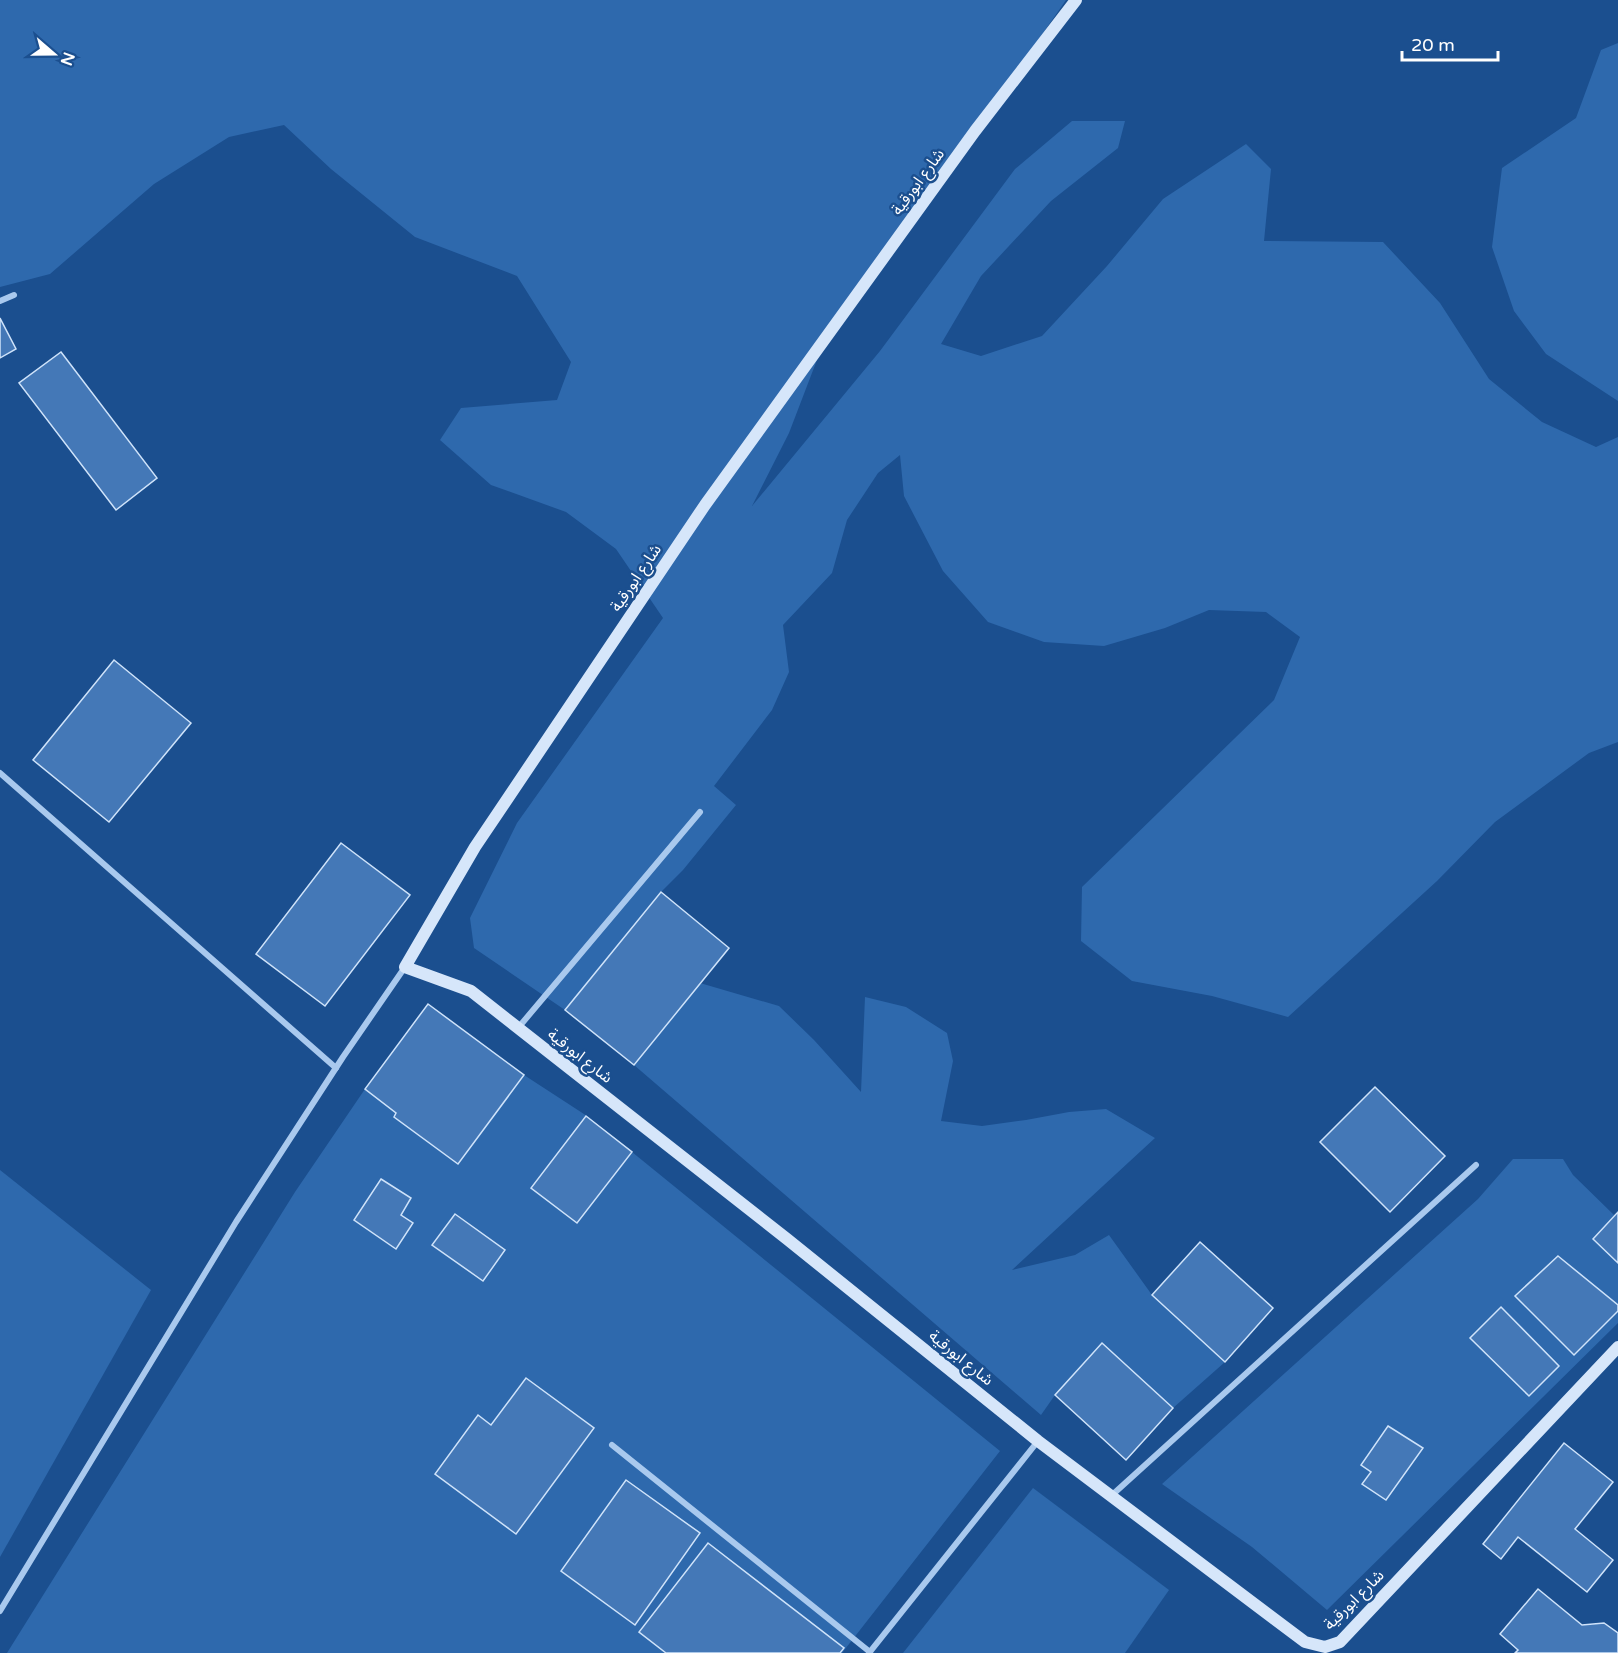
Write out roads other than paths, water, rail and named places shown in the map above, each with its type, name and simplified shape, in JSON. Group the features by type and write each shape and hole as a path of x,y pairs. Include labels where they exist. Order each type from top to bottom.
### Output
{"main road":[{"name":"شارع ابورقية","path":"1076,0 975,131 705,505 475,847 405,967 471,991 787,1239 1038,1441 1305,1642 1325,1647 1340,1642 1618,1347"}],"street":[{"path":"0,301 14,295"},
{"path":"0,773 336,1068"},
{"path":"518,1028 700,812"},
{"path":"0,1611 236,1222 405,967"},
{"path":"1111,1497 1476,1165"},
{"path":"612,1445 869,1652 1038,1441"}]}
